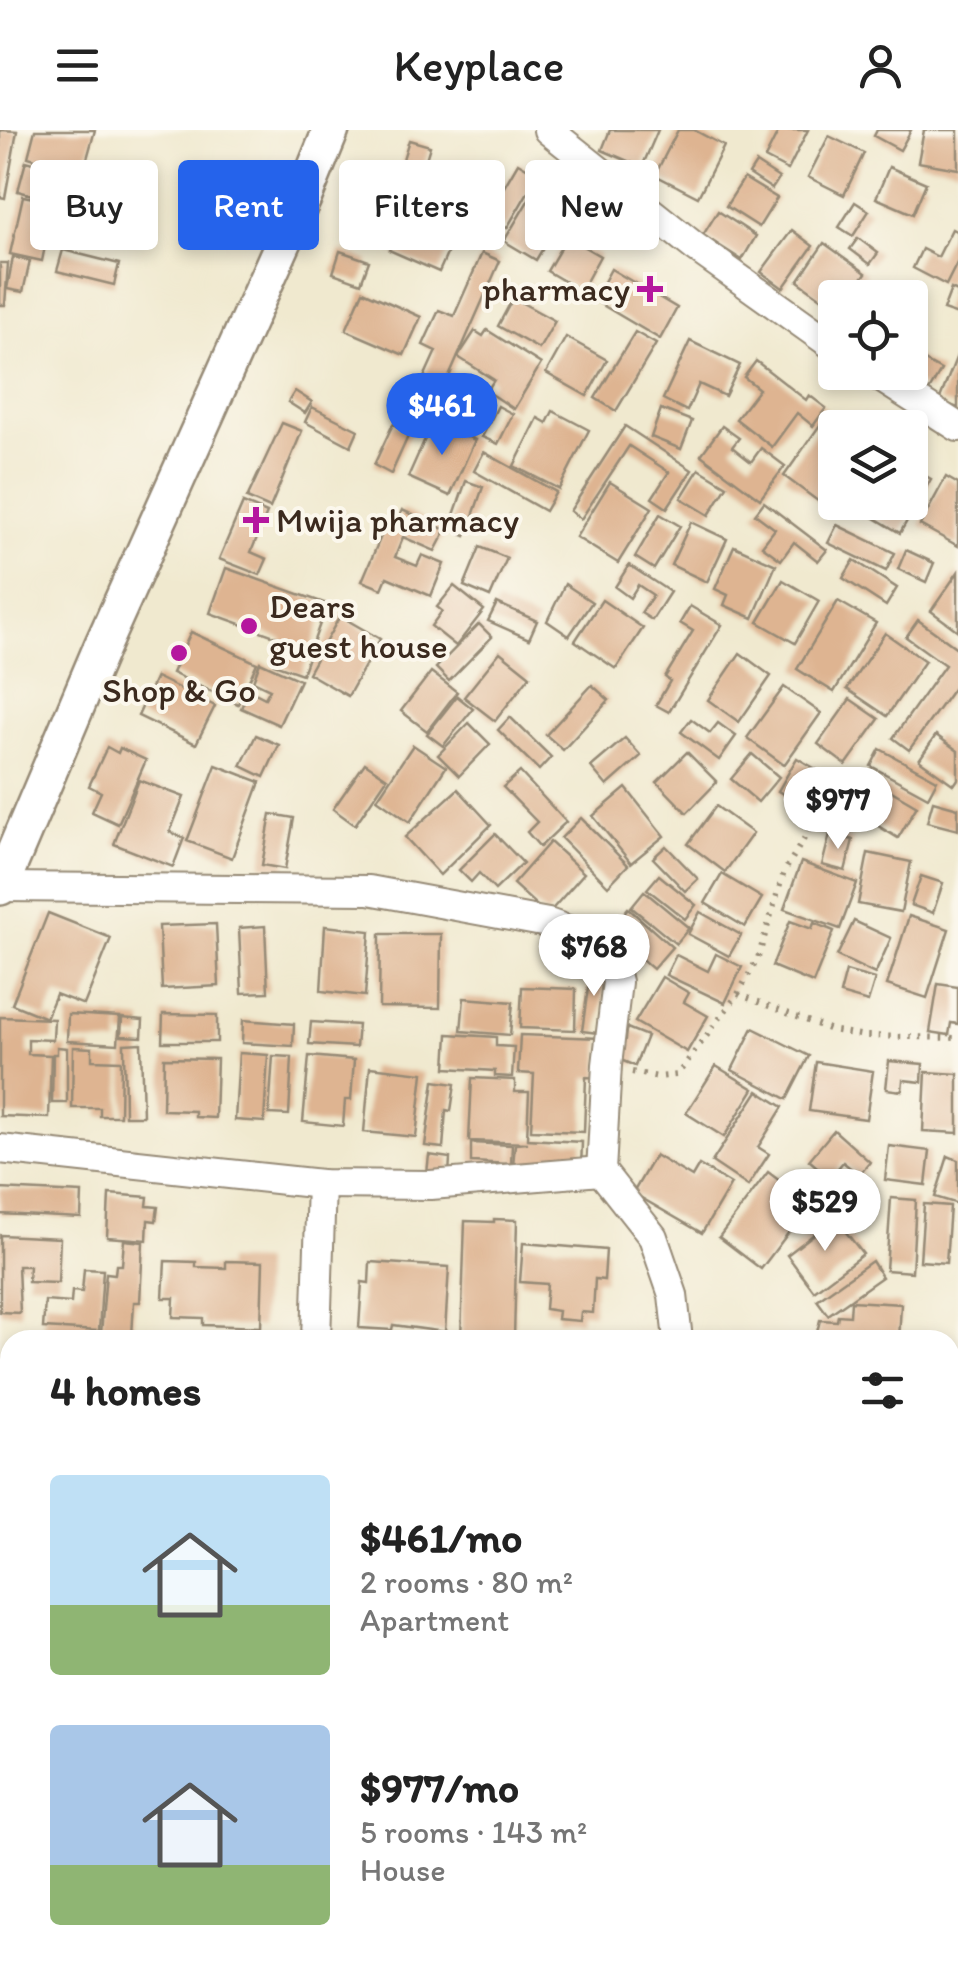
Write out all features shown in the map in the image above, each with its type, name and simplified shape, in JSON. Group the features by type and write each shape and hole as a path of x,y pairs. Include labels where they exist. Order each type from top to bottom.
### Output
{"street":[{"path":"331,130 102,646 0,887 369,890 548,923 594,939 610,954 617,982 607,1065 602,1172 653,1237 673,1294 677,1330"},
{"path":"548,130 695,248 818,335"},
{"path":"900,390 958,427"},
{"path":"0,1148 321,1184 431,1186 602,1172"},
{"path":"316,1330 321,1184"}],"path":[{"path":"607,1065 658,1078 677,1075 738,994 758,958 784,872 835,787"},
{"path":"738,994 831,1030 865,1036 958,1038"}],"building":[{"path":"0,130 17,131 5,198 0,197"},
{"path":"35,130 95,130 87,160 28,157"},
{"path":"610,130 658,130 645,160 626,160 602,150"},
{"path":"678,130 694,130 724,146 698,197 659,177 659,167"},
{"path":"779,130 808,130 788,170 765,158"},
{"path":"877,130 911,130 900,150 874,136"},
{"path":"924,130 958,130 958,169 918,162"},
{"path":"829,136 864,153 844,195 808,177"},
{"path":"409,140 430,146 426,160 403,160"},
{"path":"26,161 30,162 30,194 18,191"},
{"path":"518,163 525,167 525,197 507,228 505,227 505,185"},
{"path":"756,163 779,178 772,189 749,174"},
{"path":"889,167 926,183 913,214 876,198"},
{"path":"744,178 777,198 759,227 726,206"},
{"path":"23,196 30,197 30,250 44,250 42,261 10,254"},
{"path":"855,202 869,211 853,236 839,227"},
{"path":"525,206 525,250 542,250 536,260 505,239"},
{"path":"718,211 756,236 742,260 703,235"},
{"path":"952,229 958,232 958,261 946,285 913,268 922,249 938,257"},
{"path":"792,230 813,246 783,288 761,272"},
{"path":"858,238 878,253 870,264 850,249"},
{"path":"824,243 866,273 861,280 818,280 818,296 798,281"},
{"path":"63,250 119,264 114,285 57,271"},
{"path":"389,250 449,250 439,272"},
{"path":"559,250 590,250 600,256 581,291 547,271"},
{"path":"340,251 369,261 361,283 333,273"},
{"path":"482,253 500,261 433,413 412,404 436,351 423,345 439,310 454,316"},
{"path":"13,257 30,261 23,292 7,289"},
{"path":"0,263 8,263 5,305 0,305"},
{"path":"611,269 677,308 660,339 594,300"},
{"path":"951,289 958,292 958,315 943,310"},
{"path":"363,291 421,317 404,355 346,330"},
{"path":"513,298 555,321 539,349 498,326"},
{"path":"487,330 541,364 514,409 487,391 494,380 458,357 475,331 483,336"},
{"path":"635,332 656,344 616,411 595,398"},
{"path":"566,337 607,360 587,396 546,373"},
{"path":"690,341 740,365 725,396 699,384 687,411 663,399"},
{"path":"958,353 958,408 939,401"},
{"path":"756,361 806,400 809,395 826,408 818,410 813,426 797,413 772,447 736,419 759,389 744,377"},
{"path":"928,363 941,370 927,390"},
{"path":"295,391 312,402 305,413 288,402"},
{"path":"498,406 513,414 498,444 482,437"},
{"path":"312,407 358,430 351,446 305,422"},
{"path":"661,409 692,421 681,449 651,437"},
{"path":"553,411 589,430 559,489 514,466 538,418 547,423"},
{"path":"433,421 475,440 450,496 408,477"},
{"path":"282,423 302,431 270,508 247,498"},
{"path":"393,424 410,432 391,474 374,465"},
{"path":"625,426 692,470 667,508 652,498 669,472 629,446 581,519 570,511"},
{"path":"722,426 739,438 732,447 751,462 761,448 785,466 760,499 701,455"},
{"path":"818,428 818,501 784,476"},
{"path":"484,452 556,492 545,511 474,471"},
{"path":"699,469 727,486 709,515 681,498"},
{"path":"946,477 958,484 958,546 920,525 928,520 928,510"},
{"path":"466,481 483,487 466,536 449,529"},
{"path":"610,482 652,508 618,563 576,537"},
{"path":"764,502 827,550 818,561 794,542 781,560 762,546 775,529 755,514"},
{"path":"243,503 267,513 251,552 267,559 260,575 219,559"},
{"path":"402,510 446,530 435,551 403,537 395,557 417,566 422,555 444,564 431,596 387,577 382,589 362,581 384,529 392,533"},
{"path":"660,514 680,526 654,569 635,557"},
{"path":"878,520 907,520 900,533"},
{"path":"691,522 727,539 707,582 671,565"},
{"path":"837,525 895,553 886,571 828,543"},
{"path":"734,546 776,565 753,618 724,605 728,595 715,589"},
{"path":"480,547 507,558 490,597 464,586"},
{"path":"906,550 934,563 926,582 898,569"},
{"path":"854,560 897,588 886,606 843,578"},
{"path":"629,565 670,592 652,620 641,613 653,595 638,585 630,598 615,587"},
{"path":"226,568 327,604 302,674 274,664 283,639 210,613"},
{"path":"958,572 958,631 931,611"},
{"path":"783,580 819,601 795,643 758,622"},
{"path":"565,584 592,602 569,636 547,621"},
{"path":"454,586 484,610 456,646 431,626 442,611 437,607"},
{"path":"602,600 643,628 616,669 575,641"},
{"path":"838,601 876,623 834,692 797,669"},
{"path":"497,603 537,621 529,639 488,621"},
{"path":"690,606 722,625 669,712 656,705 670,681 665,677 693,631 680,623"},
{"path":"340,616 380,639 348,696 308,673"},
{"path":"918,620 958,649 958,682 909,750 893,738 945,665 906,637"},
{"path":"479,624 492,637 449,681 436,668"},
{"path":"191,632 257,663 238,704 172,673"},
{"path":"885,633 925,661 887,716 847,689"},
{"path":"500,652 530,676 495,721 464,697"},
{"path":"740,653 771,676 739,722 708,700"},
{"path":"260,662 300,680 279,725 241,708 249,690 265,698 270,689 253,681"},
{"path":"431,672 457,692 427,731 401,711"},
{"path":"156,677 215,706 196,744 138,716"},
{"path":"592,685 609,700 563,750 546,735"},
{"path":"784,687 821,713 784,765 747,738"},
{"path":"457,696 473,709 443,746 427,734"},
{"path":"850,699 879,719 846,765 818,744"},
{"path":"510,717 551,757 539,770 498,730"},
{"path":"691,719 710,733 718,723 736,736 719,760 681,732"},
{"path":"469,723 490,744 459,776 438,755"},
{"path":"256,735 279,745 264,777 241,766"},
{"path":"936,735 958,751 958,779 954,785 919,760"},
{"path":"625,738 641,756 607,786 591,767"},
{"path":"413,745 446,767 410,822 377,799"},
{"path":"107,747 118,753 120,748 146,760 118,824 92,812 101,792 89,786"},
{"path":"880,749 937,780 928,797 871,766"},
{"path":"687,752 717,782 687,813 657,782"},
{"path":"752,754 779,777 758,802 731,779"},
{"path":"797,758 829,777 811,810 778,791"},
{"path":"365,763 387,778 355,825 333,809"},
{"path":"216,765 260,782 232,858 187,841"},
{"path":"520,772 566,822 540,847 527,832 537,822 503,787"},
{"path":"866,776 917,806 898,838 847,807"},
{"path":"139,780 184,797 170,832 184,838 173,867 114,844"},
{"path":"626,788 664,836 631,863 593,816"},
{"path":"458,789 491,825 440,875 405,837"},
{"path":"933,801 958,808 958,830 927,822"},
{"path":"716,806 753,833 725,872 688,844"},
{"path":"271,814 294,818 285,869 262,865"},
{"path":"581,818 628,865 608,886 561,838"},
{"path":"495,834 523,863 495,890 479,873 471,882 459,870"},
{"path":"830,834 853,840 845,871 822,865"},
{"path":"550,842 584,873 547,915 513,884"},
{"path":"666,846 698,879 685,891 653,858"},
{"path":"868,853 911,862 901,912 858,904"},
{"path":"801,862 857,883 840,929 784,909"},
{"path":"722,874 762,898 745,927 705,903"},
{"path":"659,875 696,905 685,919 647,889"},
{"path":"921,876 943,883 933,913 911,905"},
{"path":"644,891 689,928 676,944 631,907"},
{"path":"628,908 672,947 653,969 609,931"},
{"path":"700,912 741,935 729,956 688,934"},
{"path":"48,913 111,938 84,1005 56,994 46,1018 12,1004"},
{"path":"909,916 949,929 927,998 887,985"},
{"path":"790,921 812,929 814,923 834,931 813,983 772,966"},
{"path":"854,921 891,938 875,974 837,956"},
{"path":"216,924 219,986 162,989 159,926"},
{"path":"265,926 268,992 242,993 239,928"},
{"path":"325,926 370,931 365,996 321,991"},
{"path":"380,934 441,934 440,1008 379,1007"},
{"path":"716,954 742,967 725,1003 666,975 676,955 708,971"},
{"path":"591,966 607,968 598,1033 582,1031"},
{"path":"846,971 875,979 868,1002 840,994"},
{"path":"662,977 689,993 684,1002 708,1016 687,1052 635,1022"},
{"path":"938,984 958,987 958,1024 951,1023 949,1035 930,1032"},
{"path":"522,987 576,989 575,1030 520,1028"},
{"path":"464,998 513,1002 510,1035 461,1031"},
{"path":"68,1014 120,1017 118,1044 67,1041"},
{"path":"163,1014 217,1015 217,1042 162,1042"},
{"path":"0,1017 54,1019 53,1040 28,1039 28,1054 51,1055 49,1118 0,1116"},
{"path":"122,1018 143,1020 142,1037 121,1036"},
{"path":"243,1020 294,1024 293,1046 242,1043"},
{"path":"311,1022 358,1025 356,1047 309,1044"},
{"path":"627,1028 647,1036 635,1066 616,1058"},
{"path":"753,1028 809,1056 787,1099 732,1070"},
{"path":"448,1034 496,1037 496,1046 514,1047 512,1077 495,1076 495,1071 446,1068"},
{"path":"520,1035 600,1038 599,1078 586,1077 584,1132 531,1130 534,1074 518,1073"},
{"path":"141,1043 143,1116 125,1116 124,1044"},
{"path":"57,1047 67,1048 67,1103 52,1103 53,1054 57,1054"},
{"path":"73,1047 92,1048 92,1060 121,1061 120,1116 100,1116 100,1108 72,1108"},
{"path":"239,1053 268,1055 264,1122 235,1120"},
{"path":"273,1056 292,1057 289,1115 269,1114"},
{"path":"309,1056 354,1060 351,1100 345,1100 343,1126 303,1122"},
{"path":"164,1058 217,1059 215,1118 195,1117 195,1111 163,1110"},
{"path":"889,1061 923,1064 922,1082 903,1080 902,1091 886,1089"},
{"path":"816,1062 873,1071 866,1119 809,1111"},
{"path":"716,1066 754,1089 724,1137 686,1113"},
{"path":"370,1067 423,1073 416,1137 364,1132"},
{"path":"926,1072 958,1074 958,1133 923,1131"},
{"path":"472,1078 515,1080 515,1092 529,1092 527,1139 582,1142 581,1169 513,1165 515,1144 528,1143 469,1141"},
{"path":"434,1081 455,1084 451,1111 446,1110 443,1148 425,1146"},
{"path":"758,1091 783,1107 758,1147 769,1154 748,1186 712,1162"},
{"path":"834,1130 870,1162 859,1175 843,1162 830,1178 809,1160"},
{"path":"471,1143 512,1145 511,1164 471,1162"},
{"path":"889,1146 930,1151 926,1185 885,1180"},
{"path":"429,1155 450,1158 449,1175 427,1173"},
{"path":"655,1155 692,1177 699,1165 731,1184 702,1233 633,1193"},
{"path":"948,1156 958,1160 958,1204 935,1197"},
{"path":"768,1172 810,1204 761,1269 719,1237"},
{"path":"842,1174 871,1199 846,1225 834,1214 822,1226 807,1211"},
{"path":"0,1189 82,1193 81,1218 0,1214"},
{"path":"109,1194 148,1197 147,1206 158,1207 156,1221 148,1220 147,1240 107,1237"},
{"path":"891,1198 916,1200 912,1272 886,1270"},
{"path":"924,1204 950,1206 946,1263 920,1261"},
{"path":"835,1218 863,1254 814,1291 787,1255"},
{"path":"517,1220 514,1330 461,1330 465,1221"},
{"path":"0,1235 60,1238 58,1283 28,1282 29,1266 18,1266 20,1313 0,1312"},
{"path":"124,1240 143,1242 140,1302 134,1302 132,1330 101,1330 106,1273 115,1274 116,1265 122,1265"},
{"path":"523,1243 606,1250 604,1280 595,1279 593,1313 581,1312 580,1321 557,1319 558,1311 545,1309 547,1284 520,1282"},
{"path":"165,1261 226,1268 226,1261 263,1262 261,1327 203,1325 203,1318 173,1317 174,1298 163,1298"},
{"path":"872,1261 882,1277 828,1315 817,1300"},
{"path":"370,1262 449,1267 445,1330 393,1325 392,1330 359,1328 362,1282 369,1283"},
{"path":"84,1269 103,1270 99,1330 43,1328 45,1301 71,1303 72,1291 82,1292"},
{"path":"851,1301 901,1304 900,1330 818,1330 820,1320 837,1321 838,1315 850,1316"}],"place":[{"name":"pharmacy","path":"650,289"},
{"name":"Mwija pharmacy","path":"256,520"},
{"name":"Dears guest house","path":"249,626"},
{"name":"Shop & Go","path":"179,653"}]}
